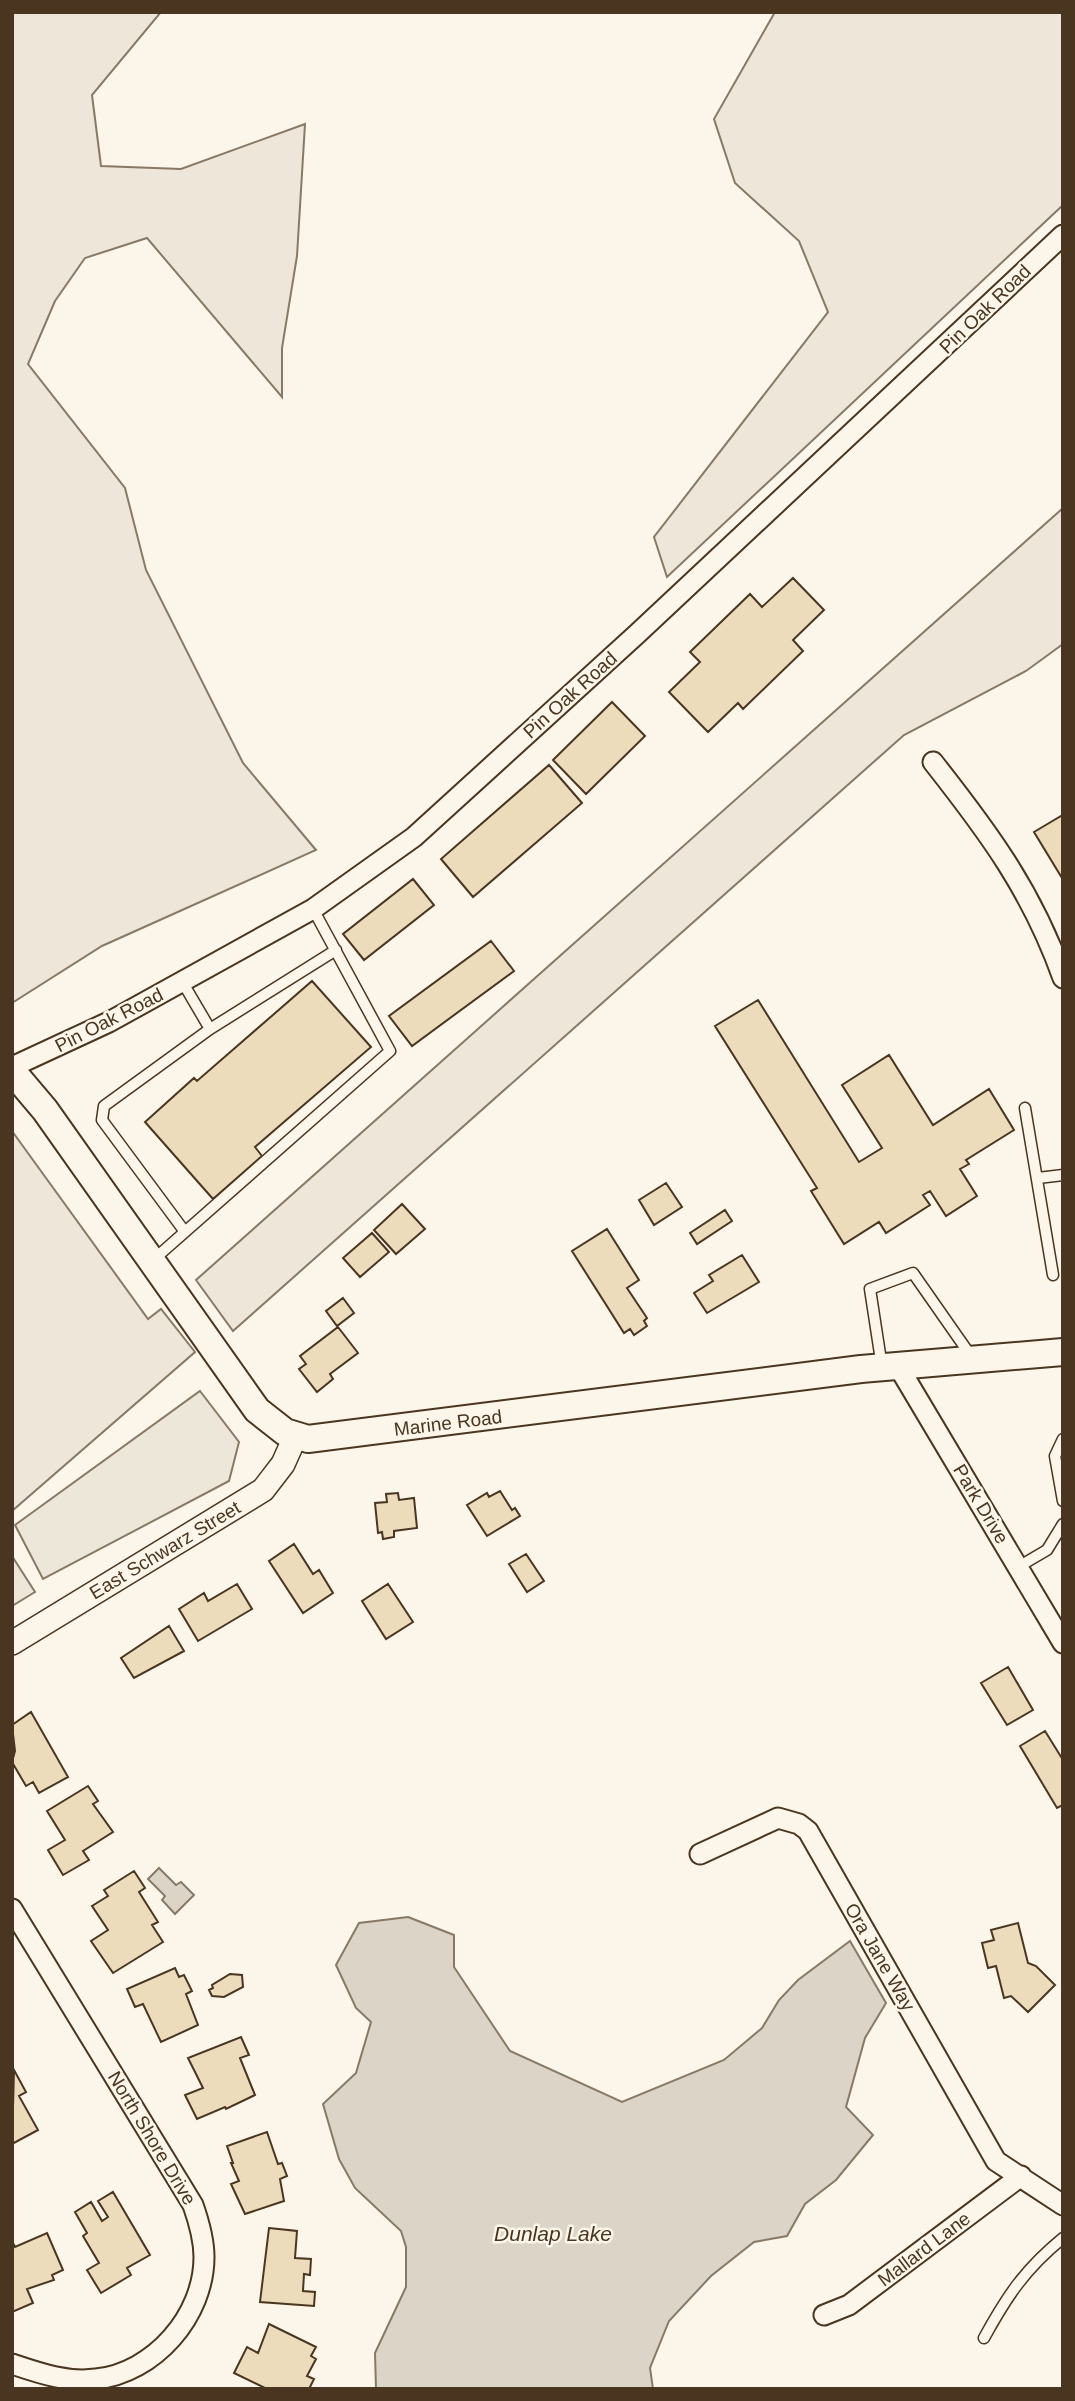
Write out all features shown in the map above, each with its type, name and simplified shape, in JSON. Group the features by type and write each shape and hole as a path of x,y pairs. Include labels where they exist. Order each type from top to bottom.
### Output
{"main road":[{"name":"Marine Road","path":"12,1069 45,1110 257,1410 270,1423 296,1435 325,1439 890,1367 1063,1352"}],"street":[{"name":"Pin Oak Road","path":"12,1069 183,983 313,909 414,837 677,597 1063,234"},
{"path":"933,762 1006,858 1058,950 1063,978"},
{"name":"Park Drive","path":"890,1367 1018,1567 1063,1643"},
{"name":"East Schwarz Street","path":"12,1643 263,1490 283,1464 296,1435"},
{"name":"Ora Jane Way","path":"700,1854 778,1818 799,1824 808,1831 996,2161 1063,2205"},
{"name":"North Shore Drive","path":"12,1909 193,2205 201,2229 204,2258 200,2287 176,2334 141,2364 96,2379 68,2379 12,2364"},
{"name":"Mallard Lane","path":"824,2315 849,2305 1021,2176"}],"lane":[{"path":"152,1262 390,1051 313,909"},
{"path":"186,1232 102,1120 104,1106 210,1029 335,950"},
{"path":"183,983 210,1029"},
{"path":"1025,1108 1053,1275"},
{"path":"1038,1178 1063,1175"},
{"path":"890,1367 870,1289 913,1273 973,1359"},
{"path":"1063,1439 1055,1456 1063,1501"},
{"path":"1018,1567 1047,1550 1063,1524"},
{"path":"984,2338 1013,2286 1039,2257 1063,2238"}],"shaded area":[{"path":"12,12 161,12 92,95 101,166 181,169 305,124 297,256 282,348 282,397 147,238 85,258 55,301 28,364 125,488 146,570 243,763 316,850 102,946 12,1003"},
{"path":"775,12 1063,12 1063,205 667,577 654,537 828,312 799,241 735,183 714,119"},
{"path":"1063,508 1063,644 1026,671 904,735 233,1331 196,1280"},
{"path":"12,1131 148,1319 161,1309 195,1352 12,1511"},
{"path":"200,1391 239,1442 229,1481 43,1579 15,1525"},
{"path":"12,1556 35,1592 12,1606"}],"water":[{"path":"159,1868 176,1885 181,1882 194,1895 175,1914 162,1900 165,1896 148,1879"},
{"name":"Dunlap Lake","path":"408,1917 454,1935 454,1967 510,2051 622,2102 724,2060 762,2028 779,2000 798,1980 850,1941 886,2003 865,2038 846,2107 873,2135 836,2180 805,2204 787,2236 754,2242 711,2276 669,2321 650,2368 653,2389 376,2389 375,2353 406,2287 406,2247 401,2231 355,2188 339,2159 323,2104 356,2073 371,2022 356,2008 336,1965 359,1923"}],"building":[{"path":"793,578 824,610 793,640 803,651 743,709 738,703 708,732 669,692 700,662 690,652 750,594 762,607"},
{"path":"612,702 645,736 586,794 553,760"},
{"path":"549,765 582,803 473,897 441,859"},
{"path":"1061,816 1063,818 1062,878 1034,832"},
{"path":"413,879 434,905 364,960 343,934"},
{"path":"491,941 514,971 412,1046 389,1016"},
{"path":"312,981 371,1047 255,1147 262,1156 213,1199 145,1122 194,1078 197,1081"},
{"path":"758,1000 859,1162 882,1148 842,1085 889,1055 933,1125 989,1089 1014,1130 966,1160 969,1164 960,1169 977,1196 946,1216 930,1191 923,1195 930,1205 886,1233 879,1222 844,1244 811,1191 817,1188 715,1026"},
{"path":"666,1183 682,1207 654,1225 639,1200"},
{"path":"402,1204 425,1229 396,1254 374,1230"},
{"path":"725,1210 732,1221 697,1244 690,1233"},
{"path":"607,1229 639,1280 627,1288 647,1318 644,1321 647,1326 634,1335 630,1329 624,1333 572,1251"},
{"path":"372,1233 389,1252 360,1277 343,1258"},
{"path":"742,1255 759,1282 707,1313 694,1293 713,1281 709,1275"},
{"path":"343,1298 354,1313 337,1326 326,1311"},
{"path":"338,1327 358,1353 330,1374 333,1379 317,1392 299,1369 306,1364 300,1356"},
{"path":"500,1491 512,1510 515,1508 520,1516 487,1536 467,1505 487,1493 489,1497"},
{"path":"398,1493 399,1500 414,1498 417,1528 394,1531 394,1537 383,1539 382,1532 378,1533 375,1503 387,1502 386,1494"},
{"path":"294,1544 313,1574 319,1570 333,1593 303,1613 269,1561"},
{"path":"526,1554 544,1581 527,1592 509,1564"},
{"path":"237,1584 252,1609 198,1641 179,1609 204,1593 208,1601"},
{"path":"388,1584 413,1622 386,1639 362,1601"},
{"path":"169,1626 184,1651 134,1678 121,1658"},
{"path":"1008,1667 1033,1710 1007,1725 981,1683"},
{"path":"31,1712 68,1777 39,1793 33,1782 26,1786 12,1762 15,1751 12,1725"},
{"path":"1045,1731 1063,1760 1063,1805 1057,1808 1020,1746"},
{"path":"88,1786 98,1801 93,1804 113,1832 83,1851 89,1860 63,1875 48,1850 65,1840 47,1811"},
{"path":"134,1871 145,1888 139,1892 158,1922 152,1925 163,1942 113,1973 91,1941 108,1930 92,1906 108,1896 104,1890"},
{"path":"1018,1923 1028,1963 1036,1966 1055,1985 1028,2012 1011,1996 1004,1998 996,1966 988,1968 982,1943 994,1940 991,1930"},
{"path":"175,1968 179,1977 184,1975 192,1991 186,1994 198,2025 161,2042 143,2004 135,2007 127,1989"},
{"path":"230,1974 242,1975 243,1987 224,1997 212,1996 209,1990 213,1988 212,1985"},
{"path":"241,2037 249,2055 240,2058 255,2095 197,2119 185,2095 203,2088 188,2058"},
{"path":"14,2070 26,2092 19,2096 38,2130 12,2144"},
{"path":"267,2132 278,2164 282,2163 287,2176 280,2179 284,2201 245,2214 231,2184 239,2181 227,2146"},
{"path":"113,2192 150,2255 127,2268 131,2275 101,2293 87,2270 99,2263 83,2236 87,2233 75,2212 91,2202 102,2221 108,2217 98,2201"},
{"path":"269,2228 297,2231 295,2258 311,2259 310,2275 304,2274 303,2291 315,2292 314,2306 260,2302"},
{"path":"47,2233 63,2270 52,2275 54,2280 27,2289 33,2303 12,2312 12,2241 15,2247"},
{"path":"269,2324 316,2347 311,2356 316,2359 307,2376 314,2379 309,2389 267,2389 234,2373 247,2347 258,2353"}]}
